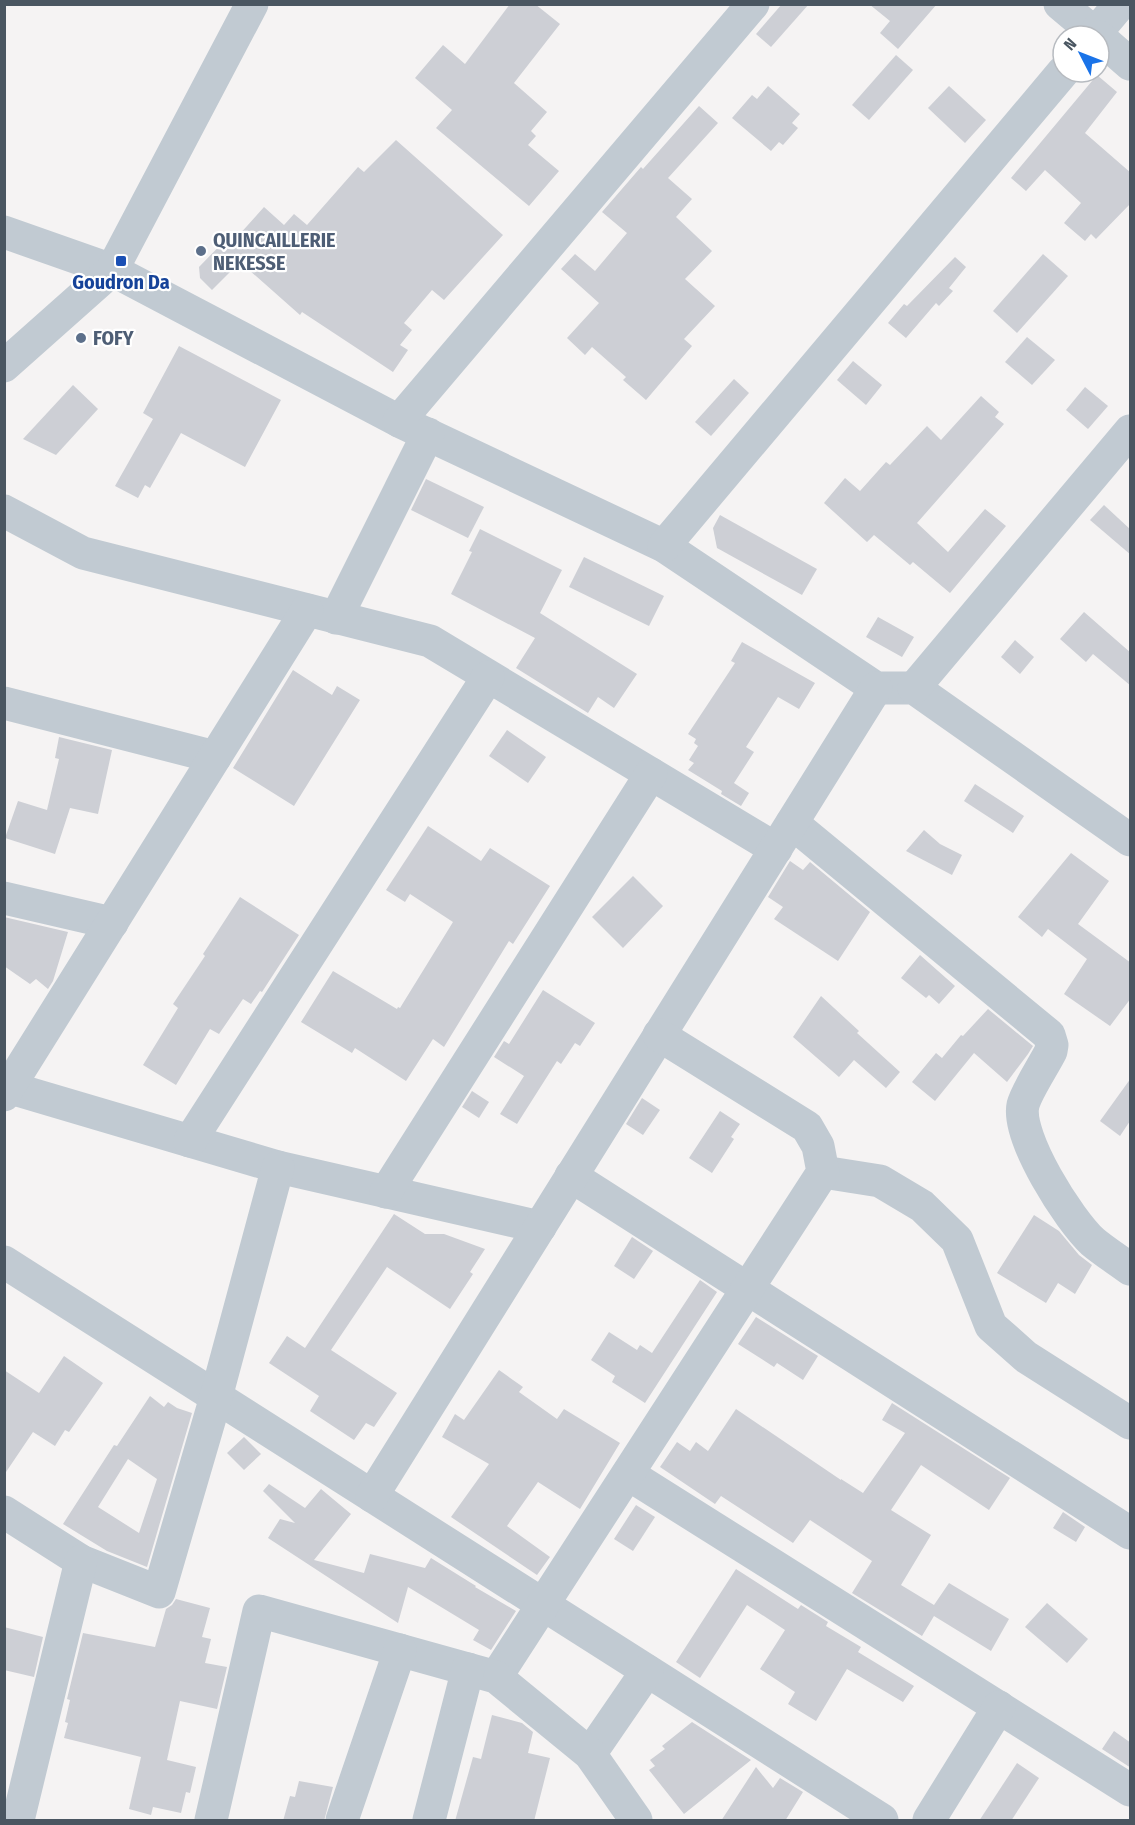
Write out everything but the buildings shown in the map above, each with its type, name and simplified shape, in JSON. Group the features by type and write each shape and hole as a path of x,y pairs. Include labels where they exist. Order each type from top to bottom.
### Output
{"street":[{"path":"4,366 112,270 252,4"},
{"path":"540,1227 278,1167 6,1089 215,757 322,614 413,427 753,4"},
{"path":"1060,4 1082,24"},
{"path":"1105,24 1120,4"},
{"path":"1111,48 1131,64"},
{"path":"664,546 1053,84"},
{"path":"4,232 112,270 413,427 664,546 876,688 914,688 1131,840"},
{"path":"914,688 1130,434"},
{"path":"4,511 83,553 430,641 651,774 784,836 1049,1035 1052,1045 1051,1052 1023,1104 1022,1125 1031,1148 1069,1215 1093,1241 1131,1269"},
{"path":"190,1141 488,677"},
{"path":"372,1496 876,688"},
{"path":"4,703 215,757"},
{"path":"386,1192 651,774"},
{"path":"4,897 112,923"},
{"path":"429,1821 482,1673 543,1605 823,1172 818,1146 807,1127 659,1035"},
{"path":"4,1512 81,1561 159,1592 216,1397 278,1167"},
{"path":"823,1172 880,1181 922,1206 957,1240 992,1326 1026,1357 1131,1424"},
{"path":"571,1176 1131,1533"},
{"path":"4,1262 882,1821"},
{"path":"628,1474 1131,1790"},
{"path":"18,1821 81,1561"},
{"path":"211,1821 259,1611 482,1673 590,1754 636,1821"},
{"path":"342,1821 400,1650"},
{"path":"590,1754 647,1671"},
{"path":"929,1821 999,1707"},
{"path":"4,1819 10,1821"}],"place":[{"name":"QUINCAILLERIE NEKESSE","path":"201,251"},
{"name":"Goudron Da","path":"121,261"},
{"name":"FOFY","path":"81,338"}]}
